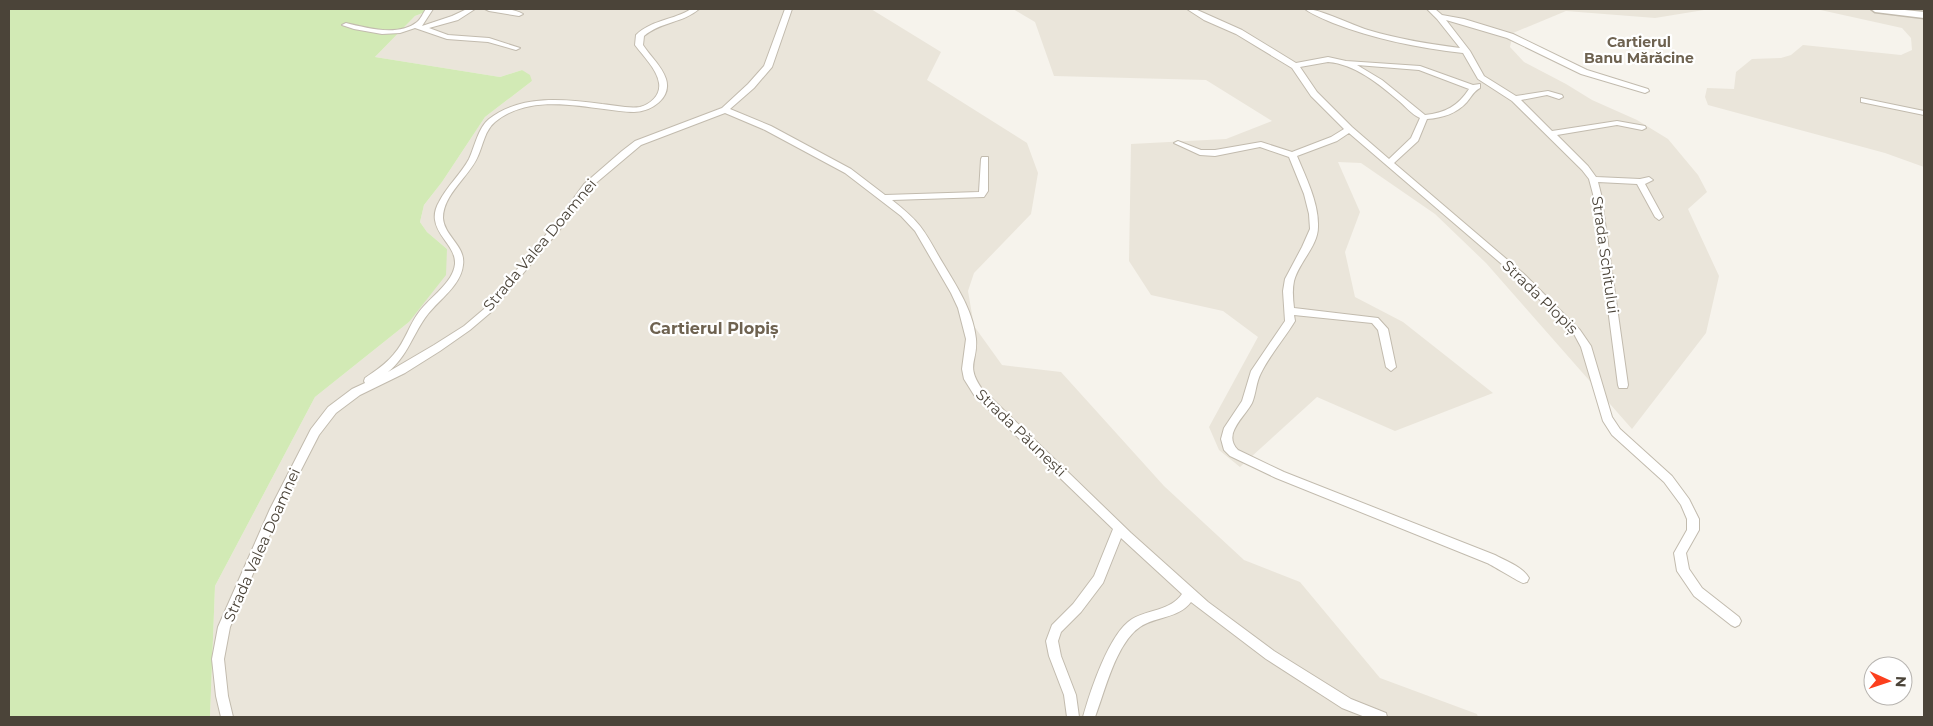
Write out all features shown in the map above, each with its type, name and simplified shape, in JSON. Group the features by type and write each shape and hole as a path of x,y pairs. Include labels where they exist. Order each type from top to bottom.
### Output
{"street":[{"path":"418,27 429,9"},
{"path":"346,26 385,31 418,27 455,18 472,9"},
{"path":"489,9 519,14"},
{"name":"Strada Valea Doamnei","path":"227,717 222,696 218,659 224,628 276,509 315,432 332,410 395,360 423,313 456,274 458,254 454,244 441,230 439,217 442,204 468,168 489,124 506,111 532,103 634,110 645,109 662,94 664,87 657,67 639,45 640,35 651,27 684,16 695,9"},
{"name":"Strada Valea Doamnei","path":"356,392 401,370 430,353 467,328 487,311 558,226 587,186 638,143 725,110 768,67 788,9"},
{"name":"Strada Plopiș","path":"1190,9 1239,32 1295,66 1314,94 1349,129 1521,276 1577,332 1586,346 1607,418 1616,432 1668,480 1685,502 1693,519 1693,530 1680,553 1683,572 1698,592 1735,622"},
{"path":"1309,9 1372,33 1435,47 1466,51"},
{"name":"Strada Schitului","path":"1431,9 1466,51 1482,77 1488,83 1515,99 1586,168 1593,178 1597,194 1623,384"},
{"path":"1875,9 1924,15"},
{"path":"1440,18 1461,21 1510,36 1584,72 1645,90"},
{"path":"418,27 447,37 489,40 516,48"},
{"path":"1295,66 1328,59 1344,62 1414,67 1473,88 1488,83"},
{"path":"1344,62 1388,87 1419,116 1424,117 1458,108 1464,103 1473,88"},
{"path":"1515,99 1552,93 1559,97"},
{"path":"1864,100 1924,113"},
{"name":"Strada Păunești","path":"725,110 768,128 848,171 883,198 918,229 956,293 971,339 967,369 969,379 973,385 1119,528 1204,606 1270,655 1347,704 1381,717"},
{"path":"1389,164 1415,139 1424,117"},
{"path":"1550,134 1617,123 1642,128"},
{"path":"1178,143 1200,152 1215,153 1261,144 1292,155 1334,139 1349,129"},
{"path":"1292,155 1308,194 1313,214 1314,229 1290,279 1288,301 1291,311 1290,321 1255,374 1247,402 1229,428 1226,439 1228,447 1234,453 1280,474 1491,559 1509,568 1522,578"},
{"path":"883,198 981,195 984,191 986,159"},
{"path":"1593,178 1644,181 1659,216"},
{"path":"1291,311 1364,317 1375,320 1383,329 1392,367"},
{"path":"1073,717 1070,695 1055,656 1052,641 1056,629 1078,608 1099,579 1119,528"},
{"path":"1088,717 1116,650 1128,629 1142,620 1183,605 1190,593"}],"shaded area":[{"path":"433,9 871,9 941,52 927,80 1027,143 1038,173 1031,214 974,273 968,291 974,326 1002,365 1061,372 1164,486 1244,560 1300,582 1380,678 1477,714 1478,717 210,717 215,586 315,397 409,322 447,249 427,232 420,222 424,205 442,182 485,117 532,81 522,70 500,77 375,57 415,16"},
{"path":"1013,9 1710,9 1655,18 1566,11 1513,33 1510,47 1524,62 1592,100 1637,120 1668,139 1698,175 1707,192 1688,209 1719,276 1706,333 1632,429 1486,263 1435,214 1361,163 1338,162 1360,212 1345,252 1355,297 1403,322 1493,393 1395,431 1317,397 1240,467 1219,450 1209,427 1258,337 1223,311 1151,295 1129,261 1131,144 1226,139 1272,121 1206,80 1054,76 1035,22"},
{"path":"1816,9 1924,9 1924,167 1885,153 1708,105 1705,97 1707,88 1734,89 1736,72 1752,59 1781,58 1791,55 1803,45 1901,55 1912,50 1911,38 1902,28"}],"green space":[{"path":"9,9 433,9 415,16 375,57 500,77 522,70 530,75 532,81 485,117 442,182 424,205 420,222 427,232 447,249 446,275 409,322 315,397 215,586 210,717 9,717"}],"district":[{"name":"Cartierul Banu Mărăcine","path":"1639,50"},
{"name":"Cartierul Plopiș","path":"714,328"}]}
